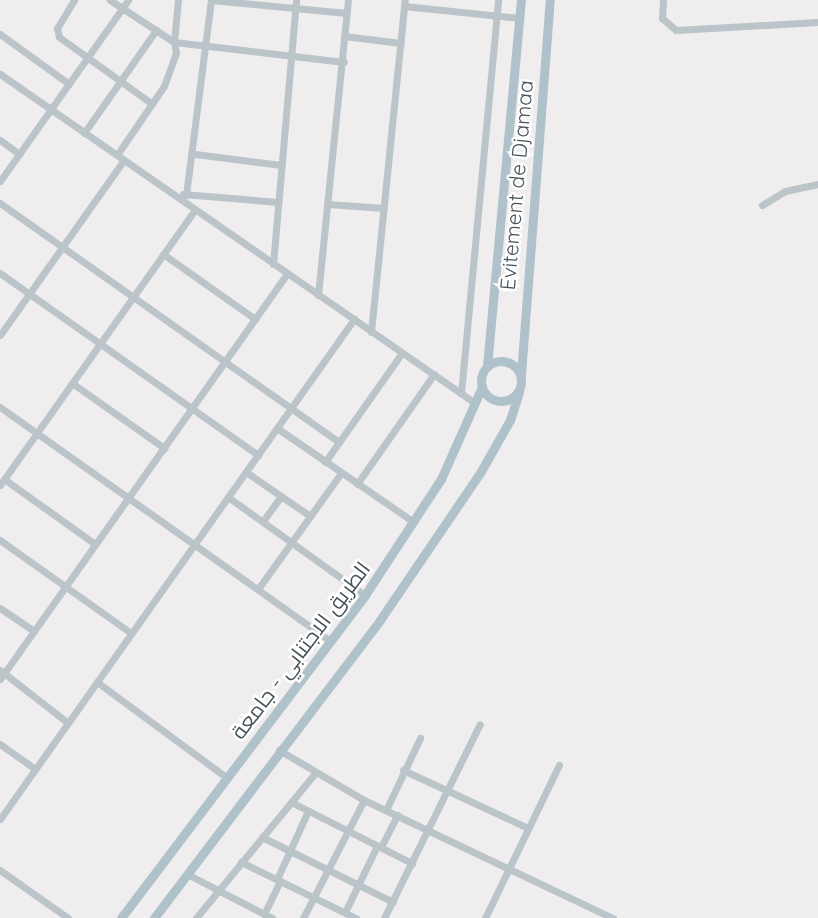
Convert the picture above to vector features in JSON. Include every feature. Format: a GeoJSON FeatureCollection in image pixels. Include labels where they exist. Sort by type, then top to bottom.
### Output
{"type":"FeatureCollection","features":[{"type":"Feature","properties":{"kind":"main road","name":"Evitement de Djamaa"},"geometry":{"type":"LineString","coordinates":[[487,366],[521,0]]}},
{"type":"Feature","properties":{"kind":"main road","name":"Evitement de Djamaa"},"geometry":{"type":"LineString","coordinates":[[521,374],[550,0]]}},
{"type":"Feature","properties":{"kind":"main road"},"geometry":{"type":"LineString","coordinates":[[502,360],[521,374],[519,392],[499,401],[482,387],[487,366],[502,360]]}},
{"type":"Feature","properties":{"kind":"main road","name":"الطريق الاجتنابي - جامعة"},"geometry":{"type":"LineString","coordinates":[[121,918],[365,595],[453,457],[482,387]]}},
{"type":"Feature","properties":{"kind":"main road","name":"الطريق الاجتنابي - جامعة"},"geometry":{"type":"LineString","coordinates":[[154,918],[279,750],[361,646],[466,494],[510,420],[519,392]]}},
{"type":"Feature","properties":{"kind":"street"},"geometry":{"type":"LineString","coordinates":[[74,0],[57,33],[151,103]]}},
{"type":"Feature","properties":{"kind":"street"},"geometry":{"type":"LineString","coordinates":[[110,0],[174,42],[344,62]]}},
{"type":"Feature","properties":{"kind":"street"},"geometry":{"type":"LineString","coordinates":[[0,181],[128,0]]}},
{"type":"Feature","properties":{"kind":"street"},"geometry":{"type":"LineString","coordinates":[[0,335],[63,247],[120,158],[172,69],[178,0]]}},
{"type":"Feature","properties":{"kind":"street"},"geometry":{"type":"LineString","coordinates":[[186,195],[195,154],[211,0],[295,4],[346,13]]}},
{"type":"Feature","properties":{"kind":"street"},"geometry":{"type":"LineString","coordinates":[[318,295],[344,62],[348,0]]}},
{"type":"Feature","properties":{"kind":"street"},"geometry":{"type":"LineString","coordinates":[[461,393],[498,0]]}},
{"type":"Feature","properties":{"kind":"street"},"geometry":{"type":"LineString","coordinates":[[663,0],[662,18],[676,30],[818,22]]}},
{"type":"Feature","properties":{"kind":"street"},"geometry":{"type":"LineString","coordinates":[[371,332],[405,3],[520,19]]}},
{"type":"Feature","properties":{"kind":"street"},"geometry":{"type":"LineString","coordinates":[[273,264],[295,4]]}},
{"type":"Feature","properties":{"kind":"street"},"geometry":{"type":"LineString","coordinates":[[85,133],[156,30]]}},
{"type":"Feature","properties":{"kind":"street"},"geometry":{"type":"LineString","coordinates":[[0,34],[69,84]]}},
{"type":"Feature","properties":{"kind":"street"},"geometry":{"type":"LineString","coordinates":[[344,36],[401,43]]}},
{"type":"Feature","properties":{"kind":"street"},"geometry":{"type":"LineString","coordinates":[[0,75],[475,403]]}},
{"type":"Feature","properties":{"kind":"street"},"geometry":{"type":"LineString","coordinates":[[0,140],[19,154]]}},
{"type":"Feature","properties":{"kind":"street"},"geometry":{"type":"LineString","coordinates":[[195,154],[281,165]]}},
{"type":"Feature","properties":{"kind":"street"},"geometry":{"type":"LineString","coordinates":[[762,205],[785,191],[818,184]]}},
{"type":"Feature","properties":{"kind":"street"},"geometry":{"type":"LineString","coordinates":[[172,193],[278,202]]}},
{"type":"Feature","properties":{"kind":"street"},"geometry":{"type":"LineString","coordinates":[[0,202],[339,442]]}},
{"type":"Feature","properties":{"kind":"street"},"geometry":{"type":"LineString","coordinates":[[328,204],[384,208]]}},
{"type":"Feature","properties":{"kind":"street"},"geometry":{"type":"LineString","coordinates":[[96,544],[2,482],[195,210]]}},
{"type":"Feature","properties":{"kind":"street"},"geometry":{"type":"LineString","coordinates":[[163,254],[255,319]]}},
{"type":"Feature","properties":{"kind":"street"},"geometry":{"type":"LineString","coordinates":[[0,273],[258,455]]}},
{"type":"Feature","properties":{"kind":"street"},"geometry":{"type":"LineString","coordinates":[[68,723],[1,674],[287,274]]}},
{"type":"Feature","properties":{"kind":"street"},"geometry":{"type":"LineString","coordinates":[[0,818],[354,320]]}},
{"type":"Feature","properties":{"kind":"street"},"geometry":{"type":"LineString","coordinates":[[325,462],[402,353]]}},
{"type":"Feature","properties":{"kind":"street"},"geometry":{"type":"LineString","coordinates":[[357,484],[435,374]]}},
{"type":"Feature","properties":{"kind":"street"},"geometry":{"type":"LineString","coordinates":[[72,383],[164,448]]}},
{"type":"Feature","properties":{"kind":"street"},"geometry":{"type":"LineString","coordinates":[[0,407],[331,641]]}},
{"type":"Feature","properties":{"kind":"street"},"geometry":{"type":"LineString","coordinates":[[277,428],[414,522]]}},
{"type":"Feature","properties":{"kind":"street"},"geometry":{"type":"LineString","coordinates":[[246,472],[310,516]]}},
{"type":"Feature","properties":{"kind":"street"},"geometry":{"type":"LineString","coordinates":[[258,589],[341,473]]}},
{"type":"Feature","properties":{"kind":"street"},"geometry":{"type":"LineString","coordinates":[[263,521],[281,496]]}},
{"type":"Feature","properties":{"kind":"street"},"geometry":{"type":"LineString","coordinates":[[228,497],[365,595]]}},
{"type":"Feature","properties":{"kind":"street"},"geometry":{"type":"LineString","coordinates":[[0,541],[131,633]]}},
{"type":"Feature","properties":{"kind":"street"},"geometry":{"type":"LineString","coordinates":[[0,608],[34,631]]}},
{"type":"Feature","properties":{"kind":"street"},"geometry":{"type":"LineString","coordinates":[[97,682],[227,778]]}},
{"type":"Feature","properties":{"kind":"street"},"geometry":{"type":"LineString","coordinates":[[384,918],[480,724]]}},
{"type":"Feature","properties":{"kind":"street"},"geometry":{"type":"LineString","coordinates":[[386,810],[420,738]]}},
{"type":"Feature","properties":{"kind":"street"},"geometry":{"type":"LineString","coordinates":[[0,744],[35,769]]}},
{"type":"Feature","properties":{"kind":"street"},"geometry":{"type":"LineString","coordinates":[[279,750],[364,800],[509,865],[613,918]]}},
{"type":"Feature","properties":{"kind":"street"},"geometry":{"type":"LineString","coordinates":[[485,918],[559,765]]}},
{"type":"Feature","properties":{"kind":"street"},"geometry":{"type":"LineString","coordinates":[[403,770],[528,828]]}},
{"type":"Feature","properties":{"kind":"street"},"geometry":{"type":"LineString","coordinates":[[196,918],[316,772]]}},
{"type":"Feature","properties":{"kind":"street"},"geometry":{"type":"LineString","coordinates":[[303,918],[364,800]]}},
{"type":"Feature","properties":{"kind":"street"},"geometry":{"type":"LineString","coordinates":[[291,802],[412,863]]}},
{"type":"Feature","properties":{"kind":"street"},"geometry":{"type":"LineString","coordinates":[[187,874],[215,892],[268,916],[290,851],[308,811]]}},
{"type":"Feature","properties":{"kind":"street"},"geometry":{"type":"LineString","coordinates":[[241,862],[349,916],[358,884],[397,815]]}},
{"type":"Feature","properties":{"kind":"street"},"geometry":{"type":"LineString","coordinates":[[262,837],[393,902]]}},
{"type":"Feature","properties":{"kind":"street"},"geometry":{"type":"LineString","coordinates":[[0,870],[68,918]]}}]}
